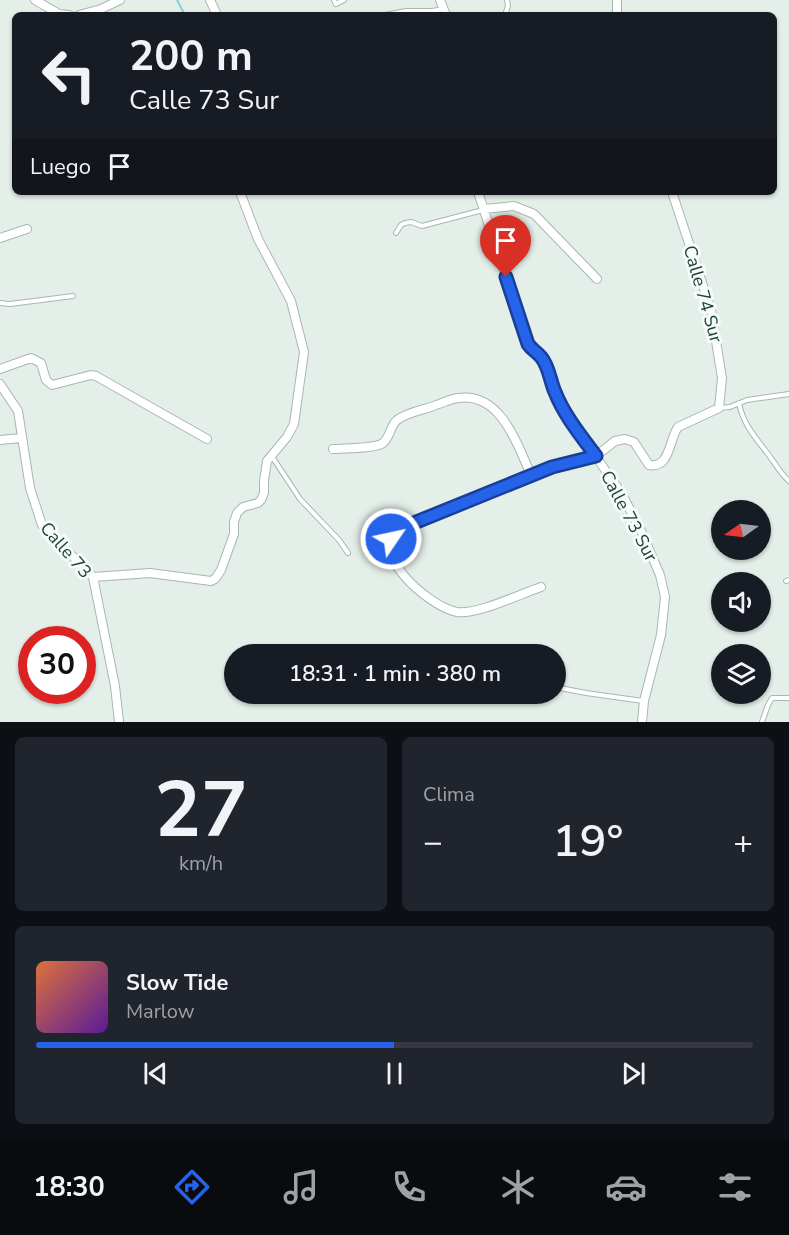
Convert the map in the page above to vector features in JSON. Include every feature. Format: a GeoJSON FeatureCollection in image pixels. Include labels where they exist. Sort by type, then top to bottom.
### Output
{"type":"FeatureCollection","features":[{"type":"Feature","properties":{"kind":"street"},"geometry":{"type":"LineString","coordinates":[[35,0],[56,12]]}},
{"type":"Feature","properties":{"kind":"street"},"geometry":{"type":"LineString","coordinates":[[90,12],[120,0]]}},
{"type":"Feature","properties":{"kind":"street"},"geometry":{"type":"LineString","coordinates":[[440,0],[445,12]]}},
{"type":"Feature","properties":{"kind":"street"},"geometry":{"type":"LineString","coordinates":[[93,577],[150,573],[211,581],[215,579],[222,570],[234,534],[237,513],[243,507],[258,504],[264,493],[265,471],[270,455],[287,437],[294,424],[303,345],[291,301],[258,238],[241,195]]}},
{"type":"Feature","properties":{"kind":"street","name":"Calle 73 Sur"},"geometry":{"type":"LineString","coordinates":[[479,195],[528,344],[532,351],[541,356],[555,393],[573,424],[622,494],[660,575],[664,597],[662,635],[644,701],[642,722]]}},
{"type":"Feature","properties":{"kind":"street","name":"Calle 74 Sur"},"geometry":{"type":"LineString","coordinates":[[673,195],[711,310],[722,378],[719,408]]}},
{"type":"Feature","properties":{"kind":"street"},"geometry":{"type":"LineString","coordinates":[[484,209],[514,206],[534,214],[597,279]]}},
{"type":"Feature","properties":{"kind":"street"},"geometry":{"type":"LineString","coordinates":[[0,237],[27,229]]}},
{"type":"Feature","properties":{"kind":"street"},"geometry":{"type":"LineString","coordinates":[[0,369],[31,358],[41,363],[46,380],[52,385],[91,375],[96,376],[207,439]]}},
{"type":"Feature","properties":{"kind":"street","name":"Calle 73"},"geometry":{"type":"LineString","coordinates":[[0,384],[18,411],[30,488],[42,525],[93,577],[113,676],[119,722]]}},
{"type":"Feature","properties":{"kind":"street"},"geometry":{"type":"LineString","coordinates":[[333,448],[379,445],[386,440],[393,426],[401,418],[454,399],[472,398],[490,407],[502,418],[511,431],[531,475]]}},
{"type":"Feature","properties":{"kind":"street"},"geometry":{"type":"LineString","coordinates":[[541,587],[468,611],[452,610],[434,601],[405,579],[394,560],[390,544],[392,535],[404,527],[531,475],[596,456],[615,441],[625,439],[634,442],[650,465],[662,464],[678,427],[719,408]]}},
{"type":"Feature","properties":{"kind":"street"},"geometry":{"type":"LineString","coordinates":[[0,440],[21,438]]}},
{"type":"Feature","properties":{"kind":"lane"},"geometry":{"type":"LineString","coordinates":[[334,0],[336,4],[345,0]]}},
{"type":"Feature","properties":{"kind":"lane"},"geometry":{"type":"LineString","coordinates":[[401,12],[445,12]]}},
{"type":"Feature","properties":{"kind":"lane"},"geometry":{"type":"LineString","coordinates":[[396,234],[401,225],[405,223],[411,222],[423,226],[484,209]]}},
{"type":"Feature","properties":{"kind":"lane"},"geometry":{"type":"LineString","coordinates":[[0,303],[10,304],[74,296]]}},
{"type":"Feature","properties":{"kind":"lane"},"geometry":{"type":"LineString","coordinates":[[719,408],[789,394]]}},
{"type":"Feature","properties":{"kind":"lane"},"geometry":{"type":"LineString","coordinates":[[739,403],[744,423],[782,475],[789,481]]}},
{"type":"Feature","properties":{"kind":"lane"},"geometry":{"type":"LineString","coordinates":[[270,455],[300,498],[348,553]]}},
{"type":"Feature","properties":{"kind":"lane"},"geometry":{"type":"LineString","coordinates":[[566,689],[644,701]]}},
{"type":"Feature","properties":{"kind":"lane"},"geometry":{"type":"LineString","coordinates":[[762,722],[772,698],[789,698]]}},
{"type":"Feature","properties":{"kind":"waterway"},"geometry":{"type":"LineString","coordinates":[[177,0],[183,12]]}},
{"type":"Feature","properties":{"kind":"route"},"geometry":{"type":"LineString","coordinates":[[391,539],[394,532],[404,527],[510,484],[552,467],[596,456],[573,424],[555,393],[541,356],[532,351],[528,344],[506,277]]}}]}
